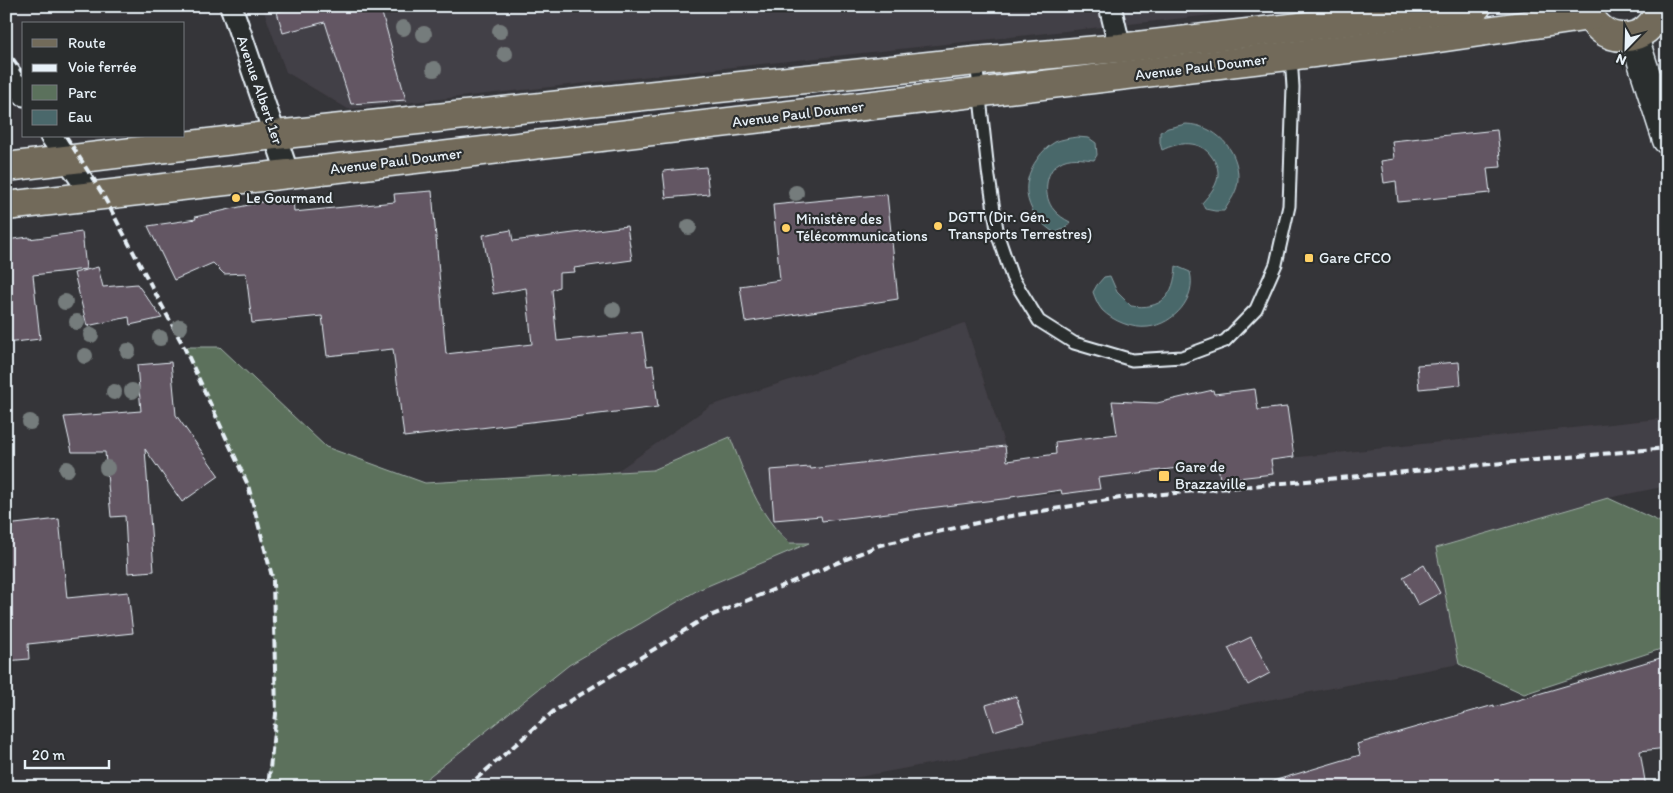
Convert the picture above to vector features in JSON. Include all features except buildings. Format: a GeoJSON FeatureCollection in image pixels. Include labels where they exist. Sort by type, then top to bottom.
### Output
{"type":"FeatureCollection","features":[{"type":"Feature","properties":{"kind":"main road","name":"Avenue Paul Doumer"},"geometry":{"type":"LineString","coordinates":[[6,167],[275,135],[976,61],[1120,48],[1477,6]]}},
{"type":"Feature","properties":{"kind":"main road","name":"Avenue Paul Doumer"},"geometry":{"type":"LineString","coordinates":[[6,206],[1432,39],[1588,11]]}},
{"type":"Feature","properties":{"kind":"main road"},"geometry":{"type":"LineString","coordinates":[[1588,11],[1600,30],[1616,38],[1634,37],[1651,26],[1661,13]]}},
{"type":"Feature","properties":{"kind":"main road"},"geometry":{"type":"LineString","coordinates":[[1634,37],[1667,140]]}},
{"type":"Feature","properties":{"kind":"main road"},"geometry":{"type":"LineString","coordinates":[[782,82],[786,115]]}},
{"type":"Feature","properties":{"kind":"street","name":"Avenue Albert 1er"},"geometry":{"type":"LineString","coordinates":[[231,6],[288,174]]}},
{"type":"Feature","properties":{"kind":"street"},"geometry":{"type":"LineString","coordinates":[[1110,6],[1120,48]]}},
{"type":"Feature","properties":{"kind":"street"},"geometry":{"type":"LineString","coordinates":[[6,68],[22,92]]}},
{"type":"Feature","properties":{"kind":"street"},"geometry":{"type":"LineString","coordinates":[[52,138],[92,195]]}},
{"type":"Feature","properties":{"kind":"lane"},"geometry":{"type":"LineString","coordinates":[[976,61],[978,93],[998,236],[1012,277],[1039,320],[1074,343],[1132,360],[1182,357],[1224,341],[1256,309],[1276,264],[1290,206],[1293,104],[1291,56]]}},
{"type":"Feature","properties":{"kind":"shaded area"},"geometry":{"type":"Polygon","coordinates":[[[262,6],[1295,6],[348,109],[286,72],[262,6]]]}},
{"type":"Feature","properties":{"kind":"shaded area"},"geometry":{"type":"Polygon","coordinates":[[[965,323],[1005,446],[1011,498],[1100,489],[1098,478],[1218,463],[1220,480],[1272,474],[1271,460],[1667,418],[1667,486],[1608,498],[1436,548],[1459,664],[806,787],[277,787],[382,636],[710,406],[965,323]]]}},
{"type":"Feature","properties":{"kind":"green space"},"geometry":{"type":"Polygon","coordinates":[[[184,347],[220,347],[326,447],[425,483],[653,470],[730,437],[747,480],[769,520],[790,543],[809,543],[698,590],[569,665],[416,787],[267,787],[276,714],[273,580],[248,485],[184,347]]]}},
{"type":"Feature","properties":{"kind":"green space"},"geometry":{"type":"Polygon","coordinates":[[[1608,498],[1667,525],[1667,647],[1524,694],[1459,664],[1436,548],[1608,498]]]}},
{"type":"Feature","properties":{"kind":"water"},"geometry":{"type":"Polygon","coordinates":[[[1186,124],[1197,125],[1215,134],[1230,149],[1234,158],[1238,183],[1224,211],[1205,209],[1202,203],[1213,189],[1218,176],[1216,164],[1207,151],[1202,147],[1189,144],[1175,145],[1162,150],[1160,132],[1186,124]]]}},
{"type":"Feature","properties":{"kind":"water"},"geometry":{"type":"Polygon","coordinates":[[[1077,137],[1089,138],[1096,143],[1097,155],[1094,160],[1067,159],[1059,163],[1050,172],[1047,192],[1050,205],[1061,217],[1070,222],[1065,228],[1055,233],[1045,226],[1032,209],[1028,200],[1028,179],[1043,151],[1058,141],[1077,137]]]}},
{"type":"Feature","properties":{"kind":"water"},"geometry":{"type":"Polygon","coordinates":[[[1176,266],[1190,272],[1190,291],[1187,300],[1175,315],[1158,325],[1136,327],[1117,321],[1102,310],[1093,292],[1104,277],[1110,276],[1117,292],[1131,306],[1151,306],[1164,299],[1169,293],[1175,276],[1176,266]]]}},
{"type":"Feature","properties":{"kind":"railway"},"geometry":{"type":"LineString","coordinates":[[6,49],[22,72]]}},
{"type":"Feature","properties":{"kind":"railway"},"geometry":{"type":"LineString","coordinates":[[67,138],[103,195],[184,347],[248,485],[273,580],[276,714],[268,787]]}},
{"type":"Feature","properties":{"kind":"railway"},"geometry":{"type":"LineString","coordinates":[[467,787],[554,711],[703,619],[880,545],[999,518],[1120,498],[1667,448]]}},
{"type":"Feature","properties":{"kind":"place","name":"Le Gourmand"},"geometry":{"type":"Point","coordinates":[236,198]}},
{"type":"Feature","properties":{"kind":"place","name":"DGTT (Dir. Gén. Transports Terrestres)"},"geometry":{"type":"Point","coordinates":[938,226]}},
{"type":"Feature","properties":{"kind":"place","name":"Ministère des Télécommunications"},"geometry":{"type":"Point","coordinates":[786,228]}},
{"type":"Feature","properties":{"kind":"place","name":"Gare CFCO"},"geometry":{"type":"Point","coordinates":[1309,258]}},
{"type":"Feature","properties":{"kind":"place","name":"Gare de Brazzaville"},"geometry":{"type":"Point","coordinates":[1164,476]}}]}
